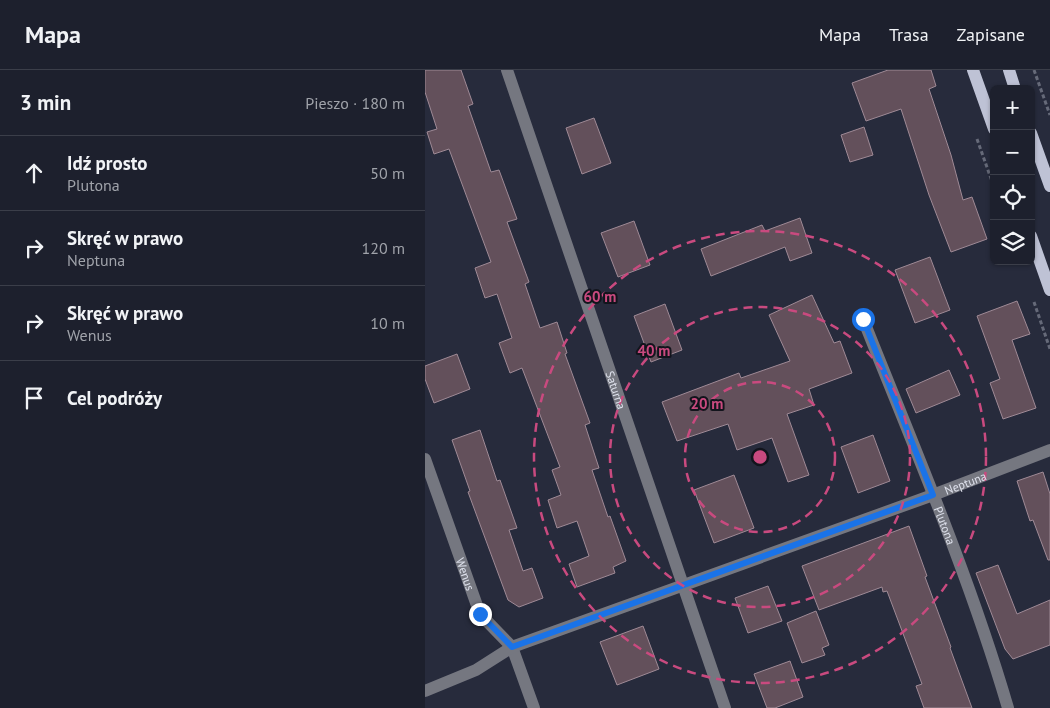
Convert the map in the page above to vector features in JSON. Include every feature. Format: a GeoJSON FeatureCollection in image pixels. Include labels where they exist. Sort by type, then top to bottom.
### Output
{"type":"FeatureCollection","features":[{"type":"Feature","properties":{"kind":"main road"},"geometry":{"type":"LineString","coordinates":[[973,70],[990,118]]}},
{"type":"Feature","properties":{"kind":"main road"},"geometry":{"type":"LineString","coordinates":[[1009,70],[1014,85]]}},
{"type":"Feature","properties":{"kind":"main road"},"geometry":{"type":"LineString","coordinates":[[1035,144],[1050,186]]}},
{"type":"Feature","properties":{"kind":"main road"},"geometry":{"type":"LineString","coordinates":[[1035,247],[1050,290]]}},
{"type":"Feature","properties":{"kind":"street","name":"Saturna"},"geometry":{"type":"LineString","coordinates":[[507,70],[725,708]]}},
{"type":"Feature","properties":{"kind":"street","name":"Plutona"},"geometry":{"type":"LineString","coordinates":[[863,319],[933,495],[989,644],[1008,708]]}},
{"type":"Feature","properties":{"kind":"street","name":"Neptuna"},"geometry":{"type":"LineString","coordinates":[[425,691],[476,670],[512,647],[933,495],[1050,450]]}},
{"type":"Feature","properties":{"kind":"street","name":"Wenus"},"geometry":{"type":"LineString","coordinates":[[425,459],[480,614],[512,647],[534,708]]}},
{"type":"Feature","properties":{"kind":"path"},"geometry":{"type":"LineString","coordinates":[[1034,70],[1050,115]]}},
{"type":"Feature","properties":{"kind":"path"},"geometry":{"type":"LineString","coordinates":[[1033,298],[1050,348]]}},
{"type":"Feature","properties":{"kind":"building"},"geometry":{"type":"Polygon","coordinates":[[[425,70],[461,70],[473,104],[468,106],[491,172],[499,170],[517,219],[507,222],[529,282],[525,284],[540,328],[557,322],[567,353],[565,354],[590,423],[585,425],[599,468],[592,470],[626,561],[613,567],[615,573],[577,587],[569,564],[589,556],[577,521],[557,528],[548,500],[561,495],[552,470],[560,467],[522,368],[510,373],[499,343],[512,338],[497,294],[485,298],[475,268],[491,262],[449,149],[434,154],[427,132],[437,129],[425,92],[425,70]]]}},
{"type":"Feature","properties":{"kind":"building"},"geometry":{"type":"Polygon","coordinates":[[[888,70],[931,70],[936,86],[929,89],[951,155],[963,200],[972,197],[987,239],[951,252],[929,195],[901,109],[866,121],[852,83],[888,70]]]}},
{"type":"Feature","properties":{"kind":"building"},"geometry":{"type":"Polygon","coordinates":[[[594,118],[611,163],[582,174],[566,128],[594,118]]]}},
{"type":"Feature","properties":{"kind":"building"},"geometry":{"type":"Polygon","coordinates":[[[864,127],[873,155],[850,162],[841,135],[864,127]]]}},
{"type":"Feature","properties":{"kind":"building"},"geometry":{"type":"Polygon","coordinates":[[[800,218],[812,253],[790,261],[785,247],[711,276],[701,249],[762,225],[765,231],[800,218]]]}},
{"type":"Feature","properties":{"kind":"building"},"geometry":{"type":"Polygon","coordinates":[[[634,221],[650,265],[618,277],[601,233],[634,221]]]}},
{"type":"Feature","properties":{"kind":"building"},"geometry":{"type":"Polygon","coordinates":[[[930,257],[950,310],[915,323],[895,270],[930,257]]]}},
{"type":"Feature","properties":{"kind":"building"},"geometry":{"type":"Polygon","coordinates":[[[812,295],[834,343],[840,341],[852,373],[809,389],[814,405],[787,414],[809,475],[788,482],[772,438],[737,450],[728,424],[677,441],[662,402],[739,373],[741,378],[790,361],[769,315],[812,295]]]}},
{"type":"Feature","properties":{"kind":"building"},"geometry":{"type":"Polygon","coordinates":[[[1017,301],[1030,334],[1012,340],[1036,408],[1003,419],[990,383],[1000,379],[977,316],[1017,301]]]}},
{"type":"Feature","properties":{"kind":"building"},"geometry":{"type":"Polygon","coordinates":[[[665,304],[682,350],[651,362],[634,316],[665,304]]]}},
{"type":"Feature","properties":{"kind":"building"},"geometry":{"type":"Polygon","coordinates":[[[457,354],[470,389],[434,403],[425,379],[425,366],[457,354]]]}},
{"type":"Feature","properties":{"kind":"building"},"geometry":{"type":"Polygon","coordinates":[[[949,370],[960,395],[916,413],[906,389],[949,370]]]}},
{"type":"Feature","properties":{"kind":"building"},"geometry":{"type":"Polygon","coordinates":[[[480,430],[497,481],[500,480],[517,528],[509,530],[523,571],[532,568],[543,598],[519,607],[508,600],[468,492],[470,491],[452,440],[480,430]]]}},
{"type":"Feature","properties":{"kind":"building"},"geometry":{"type":"Polygon","coordinates":[[[873,435],[890,481],[858,493],[841,447],[873,435]]]}},
{"type":"Feature","properties":{"kind":"building"},"geometry":{"type":"Polygon","coordinates":[[[1043,472],[1050,494],[1050,560],[1048,560],[1033,520],[1030,521],[1017,481],[1043,472]]]}},
{"type":"Feature","properties":{"kind":"building"},"geometry":{"type":"Polygon","coordinates":[[[734,475],[754,528],[714,543],[694,490],[734,475]]]}},
{"type":"Feature","properties":{"kind":"building"},"geometry":{"type":"Polygon","coordinates":[[[909,526],[927,576],[925,577],[972,708],[924,708],[916,686],[922,684],[887,591],[883,592],[882,587],[819,610],[802,566],[909,526]]]}},
{"type":"Feature","properties":{"kind":"building"},"geometry":{"type":"Polygon","coordinates":[[[998,565],[1017,614],[1050,600],[1050,645],[1013,659],[1005,649],[976,573],[998,565]]]}},
{"type":"Feature","properties":{"kind":"building"},"geometry":{"type":"Polygon","coordinates":[[[768,586],[782,621],[748,633],[735,598],[768,586]]]}},
{"type":"Feature","properties":{"kind":"building"},"geometry":{"type":"Polygon","coordinates":[[[816,611],[829,645],[822,648],[825,655],[802,663],[787,623],[816,611]]]}},
{"type":"Feature","properties":{"kind":"building"},"geometry":{"type":"Polygon","coordinates":[[[643,626],[659,669],[617,685],[600,642],[643,626]]]}},
{"type":"Feature","properties":{"kind":"building"},"geometry":{"type":"Polygon","coordinates":[[[790,661],[803,697],[775,708],[767,708],[754,674],[790,661]]]}},
{"type":"Feature","properties":{"kind":"route"},"geometry":{"type":"LineString","coordinates":[[480,614],[512,647],[933,495],[863,319]]}}]}
